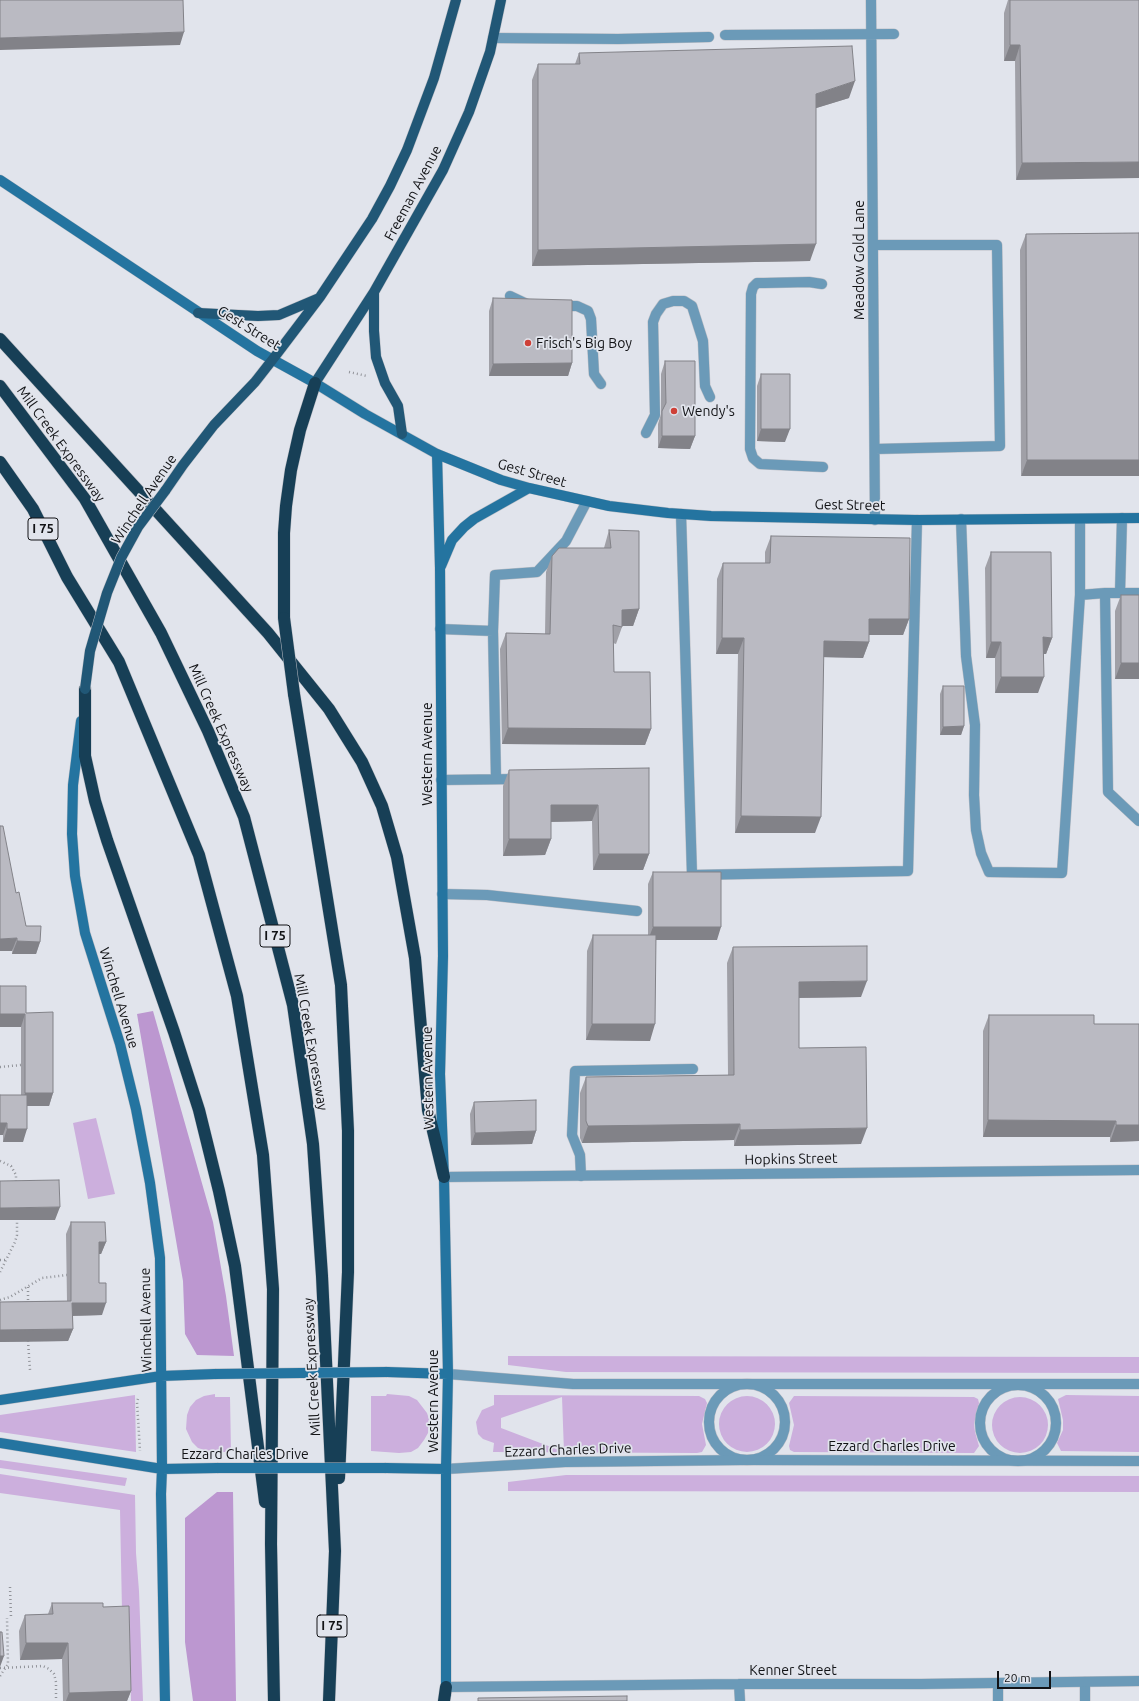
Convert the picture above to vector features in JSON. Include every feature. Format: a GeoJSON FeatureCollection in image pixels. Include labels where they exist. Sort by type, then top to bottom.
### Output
{"type":"FeatureCollection","features":[{"type":"Feature","properties":{"kind":"highway"},"geometry":{"type":"LineString","coordinates":[[0,339],[268,633],[329,709],[362,762],[382,806],[397,857],[415,958],[428,1110],[444,1177]]}},
{"type":"Feature","properties":{"kind":"highway"},"geometry":{"type":"LineString","coordinates":[[315,383],[300,430],[291,470],[286,506],[284,533],[284,618],[294,694],[341,985],[345,1045],[348,1131],[348,1272],[335,1552]]}},
{"type":"Feature","properties":{"kind":"highway","name":"Mill Creek Expressway"},"geometry":{"type":"LineString","coordinates":[[0,386],[85,499],[161,633],[208,731],[244,817],[293,1005],[313,1144],[322,1276],[335,1552],[329,1701]]}},
{"type":"Feature","properties":{"kind":"highway","name":"I 75"},"geometry":{"type":"LineString","coordinates":[[0,462],[33,509],[67,577],[119,662],[199,855],[237,996],[263,1155],[273,1289],[271,1544],[274,1701]]}},
{"type":"Feature","properties":{"kind":"highway"},"geometry":{"type":"LineString","coordinates":[[85,689],[85,756],[95,801],[106,840],[174,1032],[199,1110],[219,1191],[235,1266],[271,1544]]}},
{"type":"Feature","properties":{"kind":"highway"},"geometry":{"type":"LineString","coordinates":[[445,1701],[446,1687]]}},
{"type":"Feature","properties":{"kind":"main road","name":"Freeman Avenue"},"geometry":{"type":"LineString","coordinates":[[273,360],[320,297],[372,219],[393,180],[407,150],[434,78],[456,0]]}},
{"type":"Feature","properties":{"kind":"main road","name":"Freeman Avenue"},"geometry":{"type":"LineString","coordinates":[[315,383],[374,292],[443,170],[469,112],[493,38],[501,0]]}},
{"type":"Feature","properties":{"kind":"main road","name":"Gest Street"},"geometry":{"type":"LineString","coordinates":[[0,180],[198,312],[273,360],[437,454],[501,480],[587,502],[681,514],[875,520],[1139,518]]}},
{"type":"Feature","properties":{"kind":"main road"},"geometry":{"type":"LineString","coordinates":[[374,292],[376,357],[385,383],[398,406],[402,434]]}},
{"type":"Feature","properties":{"kind":"main road"},"geometry":{"type":"LineString","coordinates":[[198,312],[258,316],[279,314],[320,297]]}},
{"type":"Feature","properties":{"kind":"main road","name":"Winchell Avenue"},"geometry":{"type":"LineString","coordinates":[[165,1701],[161,1494],[160,1258],[150,1183],[136,1109],[122,1051],[85,933],[75,876],[72,834],[73,785],[90,651],[107,593],[121,558],[138,526],[183,465],[214,425],[255,382],[273,360]]}},
{"type":"Feature","properties":{"kind":"main road","name":"Western Avenue"},"geometry":{"type":"LineString","coordinates":[[437,454],[440,568],[443,956],[440,1074],[444,1177],[448,1374],[446,1469],[446,1687]]}},
{"type":"Feature","properties":{"kind":"main road"},"geometry":{"type":"LineString","coordinates":[[440,568],[452,540],[464,527],[474,519],[528,488]]}},
{"type":"Feature","properties":{"kind":"main road"},"geometry":{"type":"LineString","coordinates":[[0,1400],[161,1376],[386,1372],[448,1374]]}},
{"type":"Feature","properties":{"kind":"main road","name":"Ezzard Charles Drive"},"geometry":{"type":"LineString","coordinates":[[0,1443],[162,1469],[446,1469]]}},
{"type":"Feature","properties":{"kind":"street","name":"Meadow Gold Lane"},"geometry":{"type":"LineString","coordinates":[[870,0],[875,520]]}},
{"type":"Feature","properties":{"kind":"street"},"geometry":{"type":"LineString","coordinates":[[725,35],[894,34]]}},
{"type":"Feature","properties":{"kind":"street"},"geometry":{"type":"LineString","coordinates":[[493,38],[618,39],[709,37]]}},
{"type":"Feature","properties":{"kind":"street"},"geometry":{"type":"LineString","coordinates":[[873,245],[997,245],[1000,446],[874,448]]}},
{"type":"Feature","properties":{"kind":"street"},"geometry":{"type":"LineString","coordinates":[[822,284],[809,282],[757,283],[753,287],[751,294],[750,449],[753,458],[760,464],[822,467]]}},
{"type":"Feature","properties":{"kind":"street"},"geometry":{"type":"LineString","coordinates":[[510,296],[529,305],[577,306],[588,311],[591,319],[594,374],[601,384]]}},
{"type":"Feature","properties":{"kind":"street"},"geometry":{"type":"LineString","coordinates":[[646,433],[655,415],[653,322],[656,314],[663,304],[673,301],[684,301],[692,306],[703,341],[705,386],[710,397]]}},
{"type":"Feature","properties":{"kind":"street"},"geometry":{"type":"LineString","coordinates":[[496,779],[493,631],[495,575],[536,572],[566,541],[587,502]]}},
{"type":"Feature","properties":{"kind":"street"},"geometry":{"type":"LineString","coordinates":[[681,514],[692,875],[908,871],[917,520]]}},
{"type":"Feature","properties":{"kind":"street"},"geometry":{"type":"LineString","coordinates":[[1120,593],[1122,518]]}},
{"type":"Feature","properties":{"kind":"street"},"geometry":{"type":"LineString","coordinates":[[961,519],[966,656],[976,725],[974,795],[976,830],[980,853],[989,872],[1062,873],[1080,595],[1080,519]]}},
{"type":"Feature","properties":{"kind":"street"},"geometry":{"type":"LineString","coordinates":[[1105,593],[1108,792],[1139,821]]}},
{"type":"Feature","properties":{"kind":"street"},"geometry":{"type":"LineString","coordinates":[[1080,595],[1139,593]]}},
{"type":"Feature","properties":{"kind":"street"},"geometry":{"type":"LineString","coordinates":[[440,629],[493,631]]}},
{"type":"Feature","properties":{"kind":"street"},"geometry":{"type":"LineString","coordinates":[[441,780],[528,779]]}},
{"type":"Feature","properties":{"kind":"street"},"geometry":{"type":"LineString","coordinates":[[442,894],[487,895],[637,911]]}},
{"type":"Feature","properties":{"kind":"street"},"geometry":{"type":"LineString","coordinates":[[581,1176],[580,1155],[572,1135],[575,1071],[694,1069]]}},
{"type":"Feature","properties":{"kind":"street","name":"Hopkins Street"},"geometry":{"type":"LineString","coordinates":[[444,1177],[1139,1170]]}},
{"type":"Feature","properties":{"kind":"street"},"geometry":{"type":"LineString","coordinates":[[448,1374],[573,1384],[743,1384],[1013,1385],[1026,1385],[1036,1389],[1045,1396],[1053,1408],[1056,1424],[1053,1438],[1047,1448],[1028,1460],[1015,1461],[1000,1456],[991,1449],[984,1440],[980,1428],[980,1417],[984,1404],[1001,1388],[1013,1385],[1139,1384]]}},
{"type":"Feature","properties":{"kind":"street"},"geometry":{"type":"LineString","coordinates":[[743,1384],[758,1386],[772,1393],[783,1409],[785,1420],[782,1435],[776,1446],[767,1454],[745,1460],[728,1455],[718,1447],[711,1436],[708,1424],[709,1414],[714,1402],[721,1393],[730,1387],[743,1384]]}},
{"type":"Feature","properties":{"kind":"street","name":"Ezzard Charles Drive"},"geometry":{"type":"LineString","coordinates":[[446,1469],[565,1462],[745,1460],[1139,1461]]}},
{"type":"Feature","properties":{"kind":"street","name":"Kenner Street"},"geometry":{"type":"LineString","coordinates":[[446,1687],[740,1684],[998,1684],[1139,1681]]}},
{"type":"Feature","properties":{"kind":"street"},"geometry":{"type":"LineString","coordinates":[[1085,1682],[1085,1701]]}},
{"type":"Feature","properties":{"kind":"street"},"geometry":{"type":"LineString","coordinates":[[740,1684],[740,1701]]}},
{"type":"Feature","properties":{"kind":"street"},"geometry":{"type":"LineString","coordinates":[[998,1684],[998,1701]]}},
{"type":"Feature","properties":{"kind":"path"},"geometry":{"type":"LineString","coordinates":[[349,372],[367,376]]}},
{"type":"Feature","properties":{"kind":"path"},"geometry":{"type":"LineString","coordinates":[[0,1067],[21,1065]]}},
{"type":"Feature","properties":{"kind":"path"},"geometry":{"type":"LineString","coordinates":[[0,1161],[11,1166],[16,1175],[16,1189]]}},
{"type":"Feature","properties":{"kind":"path"},"geometry":{"type":"LineString","coordinates":[[0,1272],[15,1242],[17,1235],[17,1220]]}},
{"type":"Feature","properties":{"kind":"path"},"geometry":{"type":"LineString","coordinates":[[0,1260],[5,1260]]}},
{"type":"Feature","properties":{"kind":"path"},"geometry":{"type":"LineString","coordinates":[[0,1300],[10,1297],[42,1278],[67,1275]]}},
{"type":"Feature","properties":{"kind":"path"},"geometry":{"type":"LineString","coordinates":[[28,1286],[28,1307]]}},
{"type":"Feature","properties":{"kind":"path"},"geometry":{"type":"LineString","coordinates":[[28,1342],[30,1370]]}},
{"type":"Feature","properties":{"kind":"path"},"geometry":{"type":"LineString","coordinates":[[138,1399],[140,1451]]}},
{"type":"Feature","properties":{"kind":"path"},"geometry":{"type":"LineString","coordinates":[[0,1676],[8,1664],[10,1587]]}},
{"type":"Feature","properties":{"kind":"path"},"geometry":{"type":"LineString","coordinates":[[0,1668],[43,1666],[49,1669],[54,1674],[56,1682],[56,1701]]}},
{"type":"Feature","properties":{"kind":"shaded area"},"geometry":{"type":"Polygon","coordinates":[[[153,1011],[213,1222],[226,1296],[234,1356],[197,1355],[185,1334],[183,1281],[137,1014],[153,1011]]]}},
{"type":"Feature","properties":{"kind":"shaded area"},"geometry":{"type":"Polygon","coordinates":[[[96,1118],[115,1194],[88,1199],[73,1123],[96,1118]]]}},
{"type":"Feature","properties":{"kind":"shaded area"},"geometry":{"type":"Polygon","coordinates":[[[508,1356],[1139,1357],[1139,1373],[566,1372],[508,1365],[508,1356]]]}},
{"type":"Feature","properties":{"kind":"shaded area"},"geometry":{"type":"Polygon","coordinates":[[[215,1394],[215,1397],[230,1397],[231,1452],[217,1452],[217,1454],[198,1448],[192,1442],[186,1429],[187,1415],[190,1407],[196,1400],[204,1396],[215,1394]]]}},
{"type":"Feature","properties":{"kind":"shaded area"},"geometry":{"type":"Polygon","coordinates":[[[387,1394],[409,1396],[417,1400],[427,1413],[429,1419],[428,1433],[418,1448],[411,1452],[399,1453],[371,1451],[371,1396],[386,1396],[387,1394]]]}},
{"type":"Feature","properties":{"kind":"shaded area"},"geometry":{"type":"Polygon","coordinates":[[[135,1395],[136,1452],[0,1432],[0,1415],[135,1395]]]}},
{"type":"Feature","properties":{"kind":"shaded area"},"geometry":{"type":"Polygon","coordinates":[[[494,1395],[699,1396],[705,1399],[707,1403],[702,1424],[706,1445],[702,1452],[697,1453],[493,1452],[494,1443],[483,1439],[478,1434],[476,1422],[482,1410],[494,1405],[494,1395]],[[562,1397],[501,1418],[501,1428],[564,1452],[562,1397]]]}},
{"type":"Feature","properties":{"kind":"shaded area"},"geometry":{"type":"Polygon","coordinates":[[[1066,1395],[1139,1396],[1139,1452],[1061,1451],[1057,1443],[1063,1430],[1063,1420],[1058,1399],[1066,1395]]]}},
{"type":"Feature","properties":{"kind":"shaded area"},"geometry":{"type":"Polygon","coordinates":[[[741,1396],[753,1396],[763,1400],[771,1408],[775,1418],[775,1430],[771,1440],[763,1448],[753,1452],[741,1452],[731,1448],[723,1440],[719,1430],[719,1418],[723,1408],[731,1400],[741,1396]]]}},
{"type":"Feature","properties":{"kind":"shaded area"},"geometry":{"type":"Polygon","coordinates":[[[794,1396],[974,1397],[978,1399],[979,1403],[974,1424],[979,1446],[974,1453],[794,1452],[790,1450],[789,1446],[794,1425],[789,1403],[794,1396]]]}},
{"type":"Feature","properties":{"kind":"shaded area"},"geometry":{"type":"Polygon","coordinates":[[[1014,1397],[1026,1397],[1036,1401],[1044,1409],[1048,1419],[1048,1431],[1044,1441],[1036,1449],[1026,1453],[1014,1453],[1004,1449],[996,1441],[992,1431],[992,1419],[996,1409],[1004,1401],[1014,1397]]]}},
{"type":"Feature","properties":{"kind":"shaded area"},"geometry":{"type":"Polygon","coordinates":[[[0,1460],[127,1478],[125,1486],[0,1468],[0,1460]]]}},
{"type":"Feature","properties":{"kind":"shaded area"},"geometry":{"type":"Polygon","coordinates":[[[0,1474],[135,1495],[136,1553],[139,1591],[143,1701],[131,1701],[129,1623],[122,1611],[120,1510],[0,1493],[0,1474]]]}},
{"type":"Feature","properties":{"kind":"shaded area"},"geometry":{"type":"Polygon","coordinates":[[[566,1475],[1139,1476],[1139,1492],[508,1491],[508,1482],[566,1475]]]}},
{"type":"Feature","properties":{"kind":"shaded area"},"geometry":{"type":"Polygon","coordinates":[[[217,1492],[233,1492],[236,1701],[193,1701],[185,1642],[185,1518],[217,1492]]]}},
{"type":"Feature","properties":{"kind":"building"},"geometry":{"type":"Polygon","coordinates":[[[0,0],[183,0],[184,32],[0,38],[0,0]]]}},
{"type":"Feature","properties":{"kind":"building"},"geometry":{"type":"Polygon","coordinates":[[[1010,0],[1139,0],[1139,162],[1022,163],[1020,45],[1010,45],[1010,0]]]}},
{"type":"Feature","properties":{"kind":"building"},"geometry":{"type":"Polygon","coordinates":[[[852,46],[855,81],[816,94],[816,244],[538,250],[538,64],[580,64],[579,53],[852,46]]]}},
{"type":"Feature","properties":{"kind":"building"},"geometry":{"type":"Polygon","coordinates":[[[1139,233],[1139,460],[1027,460],[1026,234],[1139,233]]]}},
{"type":"Feature","properties":{"kind":"building","name":"Frisch's Big Boy"},"geometry":{"type":"Polygon","coordinates":[[[493,298],[572,300],[572,363],[493,364],[493,298]]]}},
{"type":"Feature","properties":{"kind":"building","name":"Wendy's"},"geometry":{"type":"Polygon","coordinates":[[[665,361],[695,361],[695,436],[662,436],[662,411],[666,403],[665,361]]]}},
{"type":"Feature","properties":{"kind":"building"},"geometry":{"type":"Polygon","coordinates":[[[761,374],[790,374],[790,429],[761,429],[761,374]]]}},
{"type":"Feature","properties":{"kind":"building"},"geometry":{"type":"Polygon","coordinates":[[[609,530],[639,531],[639,609],[622,610],[622,627],[613,625],[614,672],[650,672],[651,729],[508,728],[506,633],[550,634],[552,556],[559,548],[611,548],[609,530]]]}},
{"type":"Feature","properties":{"kind":"building"},"geometry":{"type":"Polygon","coordinates":[[[771,536],[910,538],[909,619],[869,619],[869,642],[824,641],[821,817],[741,816],[744,638],[722,638],[723,563],[770,563],[771,536]]]}},
{"type":"Feature","properties":{"kind":"building"},"geometry":{"type":"Polygon","coordinates":[[[991,552],[1051,552],[1052,638],[1043,637],[1044,677],[1001,677],[1001,642],[991,642],[991,552]]]}},
{"type":"Feature","properties":{"kind":"building"},"geometry":{"type":"Polygon","coordinates":[[[1121,595],[1139,595],[1139,663],[1121,663],[1121,595]]]}},
{"type":"Feature","properties":{"kind":"building"},"geometry":{"type":"Polygon","coordinates":[[[943,686],[964,686],[964,726],[943,727],[943,686]]]}},
{"type":"Feature","properties":{"kind":"building"},"geometry":{"type":"Polygon","coordinates":[[[649,768],[649,854],[599,854],[598,805],[551,805],[551,839],[509,839],[509,770],[649,768]]]}},
{"type":"Feature","properties":{"kind":"building"},"geometry":{"type":"Polygon","coordinates":[[[0,826],[3,826],[16,893],[19,892],[26,926],[41,926],[40,942],[17,941],[17,938],[0,939],[0,826]]]}},
{"type":"Feature","properties":{"kind":"building"},"geometry":{"type":"Polygon","coordinates":[[[653,872],[721,872],[721,927],[653,927],[653,872]]]}},
{"type":"Feature","properties":{"kind":"building"},"geometry":{"type":"Polygon","coordinates":[[[593,935],[656,935],[655,1024],[592,1024],[593,935]]]}},
{"type":"Feature","properties":{"kind":"building"},"geometry":{"type":"Polygon","coordinates":[[[867,946],[867,981],[799,982],[799,1048],[866,1047],[867,1128],[740,1130],[740,1124],[588,1126],[586,1121],[586,1077],[734,1075],[733,947],[867,946]]]}},
{"type":"Feature","properties":{"kind":"building"},"geometry":{"type":"Polygon","coordinates":[[[0,986],[26,986],[26,1013],[53,1012],[53,1093],[25,1093],[25,1014],[0,1014],[0,986]]]}},
{"type":"Feature","properties":{"kind":"building"},"geometry":{"type":"Polygon","coordinates":[[[989,1015],[1094,1015],[1094,1024],[1139,1024],[1139,1125],[1116,1125],[1116,1121],[988,1120],[989,1015]]]}},
{"type":"Feature","properties":{"kind":"building"},"geometry":{"type":"Polygon","coordinates":[[[0,1095],[27,1095],[27,1129],[7,1129],[7,1123],[0,1123],[0,1095]]]}},
{"type":"Feature","properties":{"kind":"building"},"geometry":{"type":"Polygon","coordinates":[[[536,1100],[536,1131],[475,1133],[474,1102],[536,1100]]]}},
{"type":"Feature","properties":{"kind":"building"},"geometry":{"type":"Polygon","coordinates":[[[59,1180],[60,1207],[0,1208],[0,1181],[59,1180]]]}},
{"type":"Feature","properties":{"kind":"building"},"geometry":{"type":"Polygon","coordinates":[[[71,1222],[105,1222],[106,1242],[99,1242],[99,1283],[106,1283],[106,1303],[72,1303],[73,1329],[0,1330],[0,1302],[71,1301],[71,1222]]]}},
{"type":"Feature","properties":{"kind":"building"},"geometry":{"type":"Polygon","coordinates":[[[52,1603],[103,1603],[103,1607],[129,1606],[131,1691],[69,1693],[68,1643],[26,1643],[25,1615],[53,1614],[52,1603]]]}},
{"type":"Feature","properties":{"kind":"building"},"geometry":{"type":"Polygon","coordinates":[[[0,1632],[2,1632],[4,1656],[0,1656],[0,1632]]]}},
{"type":"Feature","properties":{"kind":"building"},"geometry":{"type":"Polygon","coordinates":[[[627,1696],[627,1701],[478,1701],[478,1698],[627,1696]]]}},
{"type":"Feature","properties":{"kind":"place","name":"Frisch's Big Boy"},"geometry":{"type":"Point","coordinates":[528,343]}},
{"type":"Feature","properties":{"kind":"place","name":"Wendy's"},"geometry":{"type":"Point","coordinates":[674,411]}}]}
